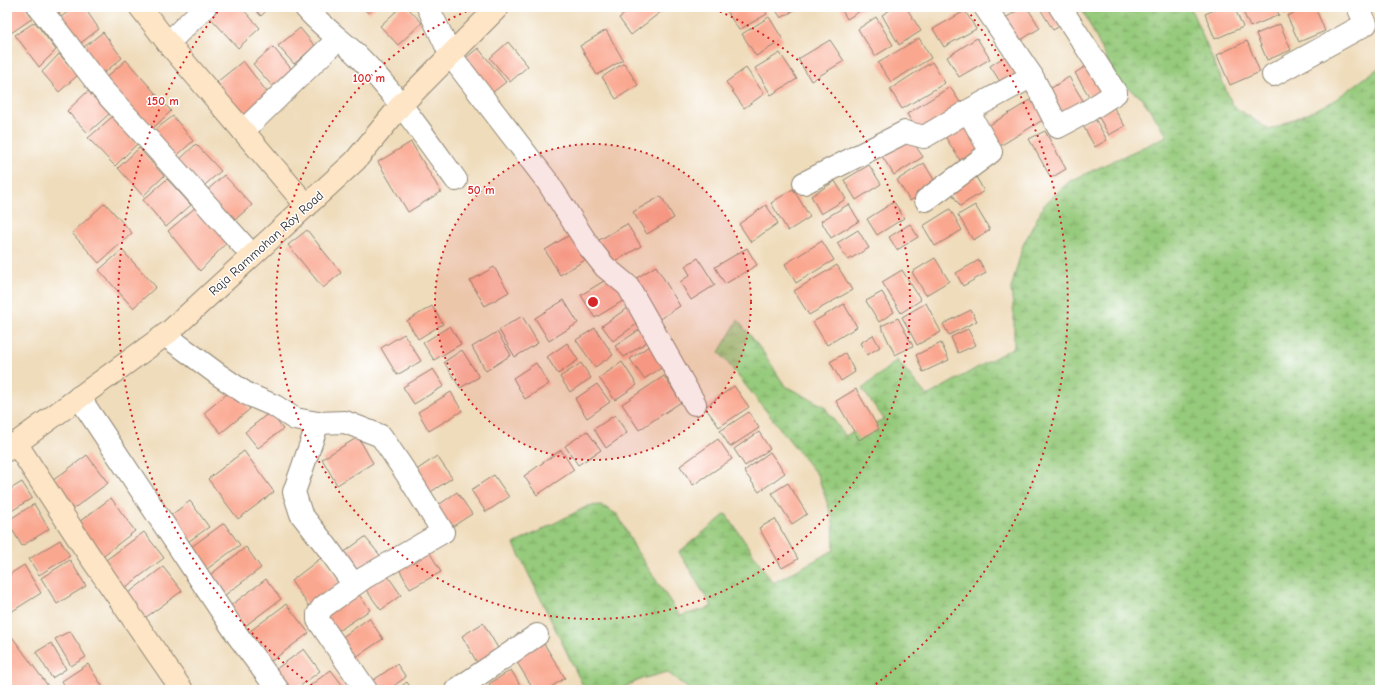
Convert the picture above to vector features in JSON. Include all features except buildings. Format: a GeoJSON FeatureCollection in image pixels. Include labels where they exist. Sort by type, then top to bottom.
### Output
{"type":"FeatureCollection","features":[{"type":"Feature","properties":{"kind":"main road"},"geometry":{"type":"LineString","coordinates":[[140,7],[168,43],[307,206]]}},
{"type":"Feature","properties":{"kind":"main road","name":"Raja Rammohan Roy Road"},"geometry":{"type":"LineString","coordinates":[[11,447],[164,335],[307,206],[355,161],[402,104],[498,7]]}},
{"type":"Feature","properties":{"kind":"main road"},"geometry":{"type":"LineString","coordinates":[[11,447],[87,552],[182,690]]}},
{"type":"Feature","properties":{"kind":"street"},"geometry":{"type":"LineString","coordinates":[[39,7],[101,88],[252,255]]}},
{"type":"Feature","properties":{"kind":"street"},"geometry":{"type":"LineString","coordinates":[[168,43],[205,7]]}},
{"type":"Feature","properties":{"kind":"street"},"geometry":{"type":"LineString","coordinates":[[305,7],[313,17],[357,55],[402,104],[456,180]]}},
{"type":"Feature","properties":{"kind":"street"},"geometry":{"type":"LineString","coordinates":[[428,7],[451,56],[547,181],[590,248],[605,267],[628,286],[695,404]]}},
{"type":"Feature","properties":{"kind":"street"},"geometry":{"type":"LineString","coordinates":[[985,7],[1032,76],[1058,127],[1088,111],[1116,93],[1060,7]]}},
{"type":"Feature","properties":{"kind":"street"},"geometry":{"type":"LineString","coordinates":[[1273,75],[1366,24],[1358,7]]}},
{"type":"Feature","properties":{"kind":"street"},"geometry":{"type":"LineString","coordinates":[[244,131],[338,39]]}},
{"type":"Feature","properties":{"kind":"street"},"geometry":{"type":"LineString","coordinates":[[804,183],[905,132],[924,137],[1032,76]]}},
{"type":"Feature","properties":{"kind":"street"},"geometry":{"type":"LineString","coordinates":[[926,200],[991,152],[968,111]]}},
{"type":"Feature","properties":{"kind":"street"},"geometry":{"type":"LineString","coordinates":[[164,335],[247,394],[275,406],[295,419],[318,423],[345,422],[381,436],[444,532],[364,578],[323,607],[318,614],[318,620],[366,690]]}},
{"type":"Feature","properties":{"kind":"street"},"geometry":{"type":"LineString","coordinates":[[80,397],[238,636],[278,690]]}},
{"type":"Feature","properties":{"kind":"street"},"geometry":{"type":"LineString","coordinates":[[318,423],[294,492],[300,514],[327,547],[354,585]]}},
{"type":"Feature","properties":{"kind":"street"},"geometry":{"type":"LineString","coordinates":[[456,690],[537,635]]}},
{"type":"Feature","properties":{"kind":"green space"},"geometry":{"type":"Polygon","coordinates":[[[1081,7],[1190,7],[1233,106],[1270,130],[1332,102],[1380,67],[1380,690],[690,690],[667,672],[642,679],[618,690],[585,690],[514,544],[588,506],[601,505],[618,515],[636,550],[680,616],[712,607],[679,552],[726,514],[773,583],[834,550],[833,520],[818,476],[719,352],[738,320],[763,352],[785,386],[824,406],[845,436],[884,419],[862,389],[897,360],[927,396],[1014,347],[1014,315],[1011,289],[1023,245],[1044,205],[1070,181],[1167,136],[1141,97],[1118,82],[1081,7]]]}}]}
